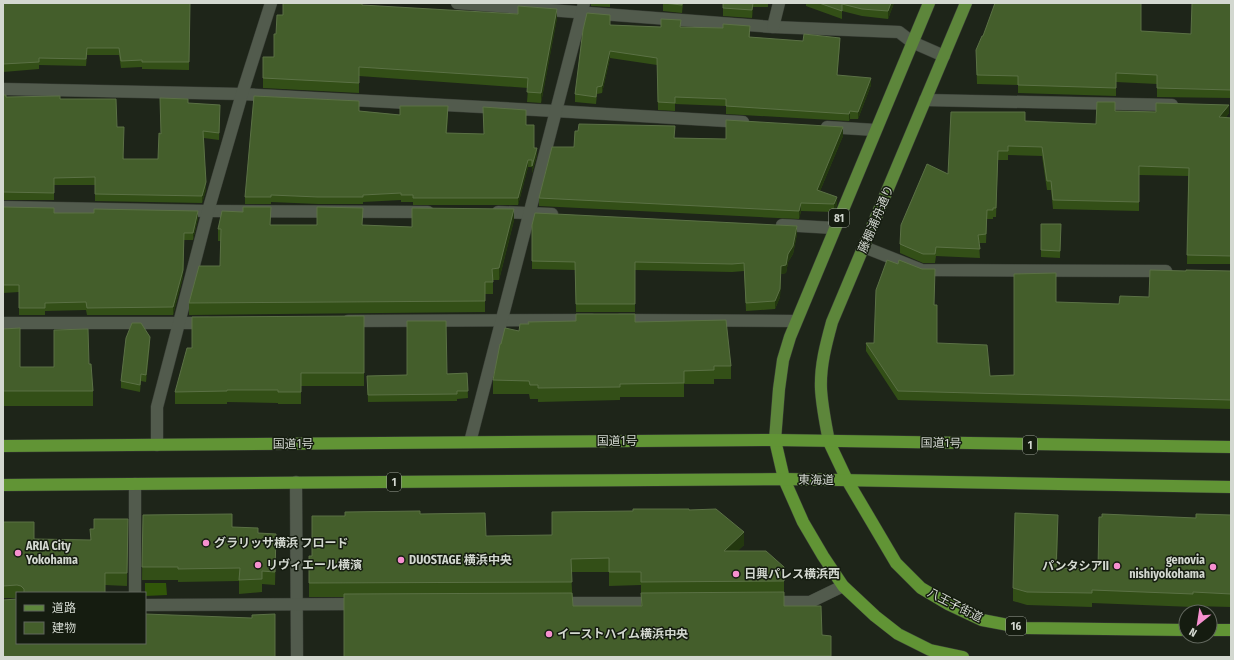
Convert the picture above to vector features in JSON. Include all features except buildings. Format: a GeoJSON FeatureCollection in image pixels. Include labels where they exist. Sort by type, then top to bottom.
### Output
{"type":"FeatureCollection","features":[{"type":"Feature","properties":{"kind":"highway","name":"国道1号"},"geometry":{"type":"LineString","coordinates":[[3,446],[775,440],[1231,448]]}},
{"type":"Feature","properties":{"kind":"highway"},"geometry":{"type":"LineString","coordinates":[[775,440],[784,479],[803,522],[823,556],[844,586],[874,616],[898,634],[930,650],[963,657]]}},
{"type":"Feature","properties":{"kind":"highway","name":"八王子街道"},"geometry":{"type":"LineString","coordinates":[[829,442],[847,480],[896,563],[921,588],[948,604],[982,620],[1024,628],[1178,630]]}},
{"type":"Feature","properties":{"kind":"highway","name":"東海道"},"geometry":{"type":"LineString","coordinates":[[784,479],[847,480]]}},
{"type":"Feature","properties":{"kind":"highway","name":"1"},"geometry":{"type":"LineString","coordinates":[[3,485],[784,479]]}},
{"type":"Feature","properties":{"kind":"highway","name":"1"},"geometry":{"type":"LineString","coordinates":[[847,480],[1231,487]]}},
{"type":"Feature","properties":{"kind":"highway"},"geometry":{"type":"LineString","coordinates":[[1218,630],[1231,630]]}},
{"type":"Feature","properties":{"kind":"main road","name":"81"},"geometry":{"type":"LineString","coordinates":[[775,440],[782,360],[796,321],[834,228],[929,3]]}},
{"type":"Feature","properties":{"kind":"main road","name":"藤棚浦舟通り"},"geometry":{"type":"LineString","coordinates":[[829,442],[821,390],[824,358],[832,322],[966,3]]}},
{"type":"Feature","properties":{"kind":"street"},"geometry":{"type":"LineString","coordinates":[[157,445],[157,407],[208,211],[242,94],[271,3]]}},
{"type":"Feature","properties":{"kind":"street"},"geometry":{"type":"LineString","coordinates":[[457,3],[583,7],[773,27],[898,32],[912,42],[944,56]]}},
{"type":"Feature","properties":{"kind":"street"},"geometry":{"type":"LineString","coordinates":[[773,27],[779,3]]}},
{"type":"Feature","properties":{"kind":"street"},"geometry":{"type":"LineString","coordinates":[[470,442],[503,320],[555,110],[583,7]]}},
{"type":"Feature","properties":{"kind":"street"},"geometry":{"type":"LineString","coordinates":[[3,89],[242,94],[555,110],[755,123]]}},
{"type":"Feature","properties":{"kind":"street"},"geometry":{"type":"LineString","coordinates":[[925,100],[1184,105]]}},
{"type":"Feature","properties":{"kind":"street"},"geometry":{"type":"LineString","coordinates":[[819,126],[876,130]]}},
{"type":"Feature","properties":{"kind":"street"},"geometry":{"type":"LineString","coordinates":[[3,207],[208,211],[436,212]]}},
{"type":"Feature","properties":{"kind":"street"},"geometry":{"type":"LineString","coordinates":[[483,212],[562,214]]}},
{"type":"Feature","properties":{"kind":"street"},"geometry":{"type":"LineString","coordinates":[[769,225],[834,228]]}},
{"type":"Feature","properties":{"kind":"street"},"geometry":{"type":"LineString","coordinates":[[864,247],[922,270],[1176,271]]}},
{"type":"Feature","properties":{"kind":"street"},"geometry":{"type":"LineString","coordinates":[[337,322],[503,320],[796,321]]}},
{"type":"Feature","properties":{"kind":"street"},"geometry":{"type":"LineString","coordinates":[[3,323],[218,322]]}},
{"type":"Feature","properties":{"kind":"street"},"geometry":{"type":"LineString","coordinates":[[296,482],[296,657]]}},
{"type":"Feature","properties":{"kind":"street"},"geometry":{"type":"LineString","coordinates":[[135,484],[135,592]]}},
{"type":"Feature","properties":{"kind":"street"},"geometry":{"type":"LineString","coordinates":[[755,602],[810,602],[844,586]]}},
{"type":"Feature","properties":{"kind":"street"},"geometry":{"type":"LineString","coordinates":[[541,603],[668,603]]}},
{"type":"Feature","properties":{"kind":"street"},"geometry":{"type":"LineString","coordinates":[[146,605],[368,604]]}},
{"type":"Feature","properties":{"kind":"green space"},"geometry":{"type":"Polygon","coordinates":[[[145,583],[166,583],[167,595],[146,596],[145,583]]]}},
{"type":"Feature","properties":{"kind":"place","name":"グラリッサ横浜 フロード"},"geometry":{"type":"Point","coordinates":[206,543]}},
{"type":"Feature","properties":{"kind":"place","name":"ARIA City Yokohama"},"geometry":{"type":"Point","coordinates":[18,553]}},
{"type":"Feature","properties":{"kind":"place","name":"DUOSTAGE 横浜中央"},"geometry":{"type":"Point","coordinates":[401,560]}},
{"type":"Feature","properties":{"kind":"place","name":"リヴィエール横濱"},"geometry":{"type":"Point","coordinates":[258,565]}},
{"type":"Feature","properties":{"kind":"place","name":"パンタシアII"},"geometry":{"type":"Point","coordinates":[1117,566]}},
{"type":"Feature","properties":{"kind":"place","name":"genovia nishiyokohama"},"geometry":{"type":"Point","coordinates":[1213,567]}},
{"type":"Feature","properties":{"kind":"place","name":"日興パレス横浜西"},"geometry":{"type":"Point","coordinates":[736,574]}},
{"type":"Feature","properties":{"kind":"place","name":"イーストハイム横浜中央"},"geometry":{"type":"Point","coordinates":[549,634]}}]}
